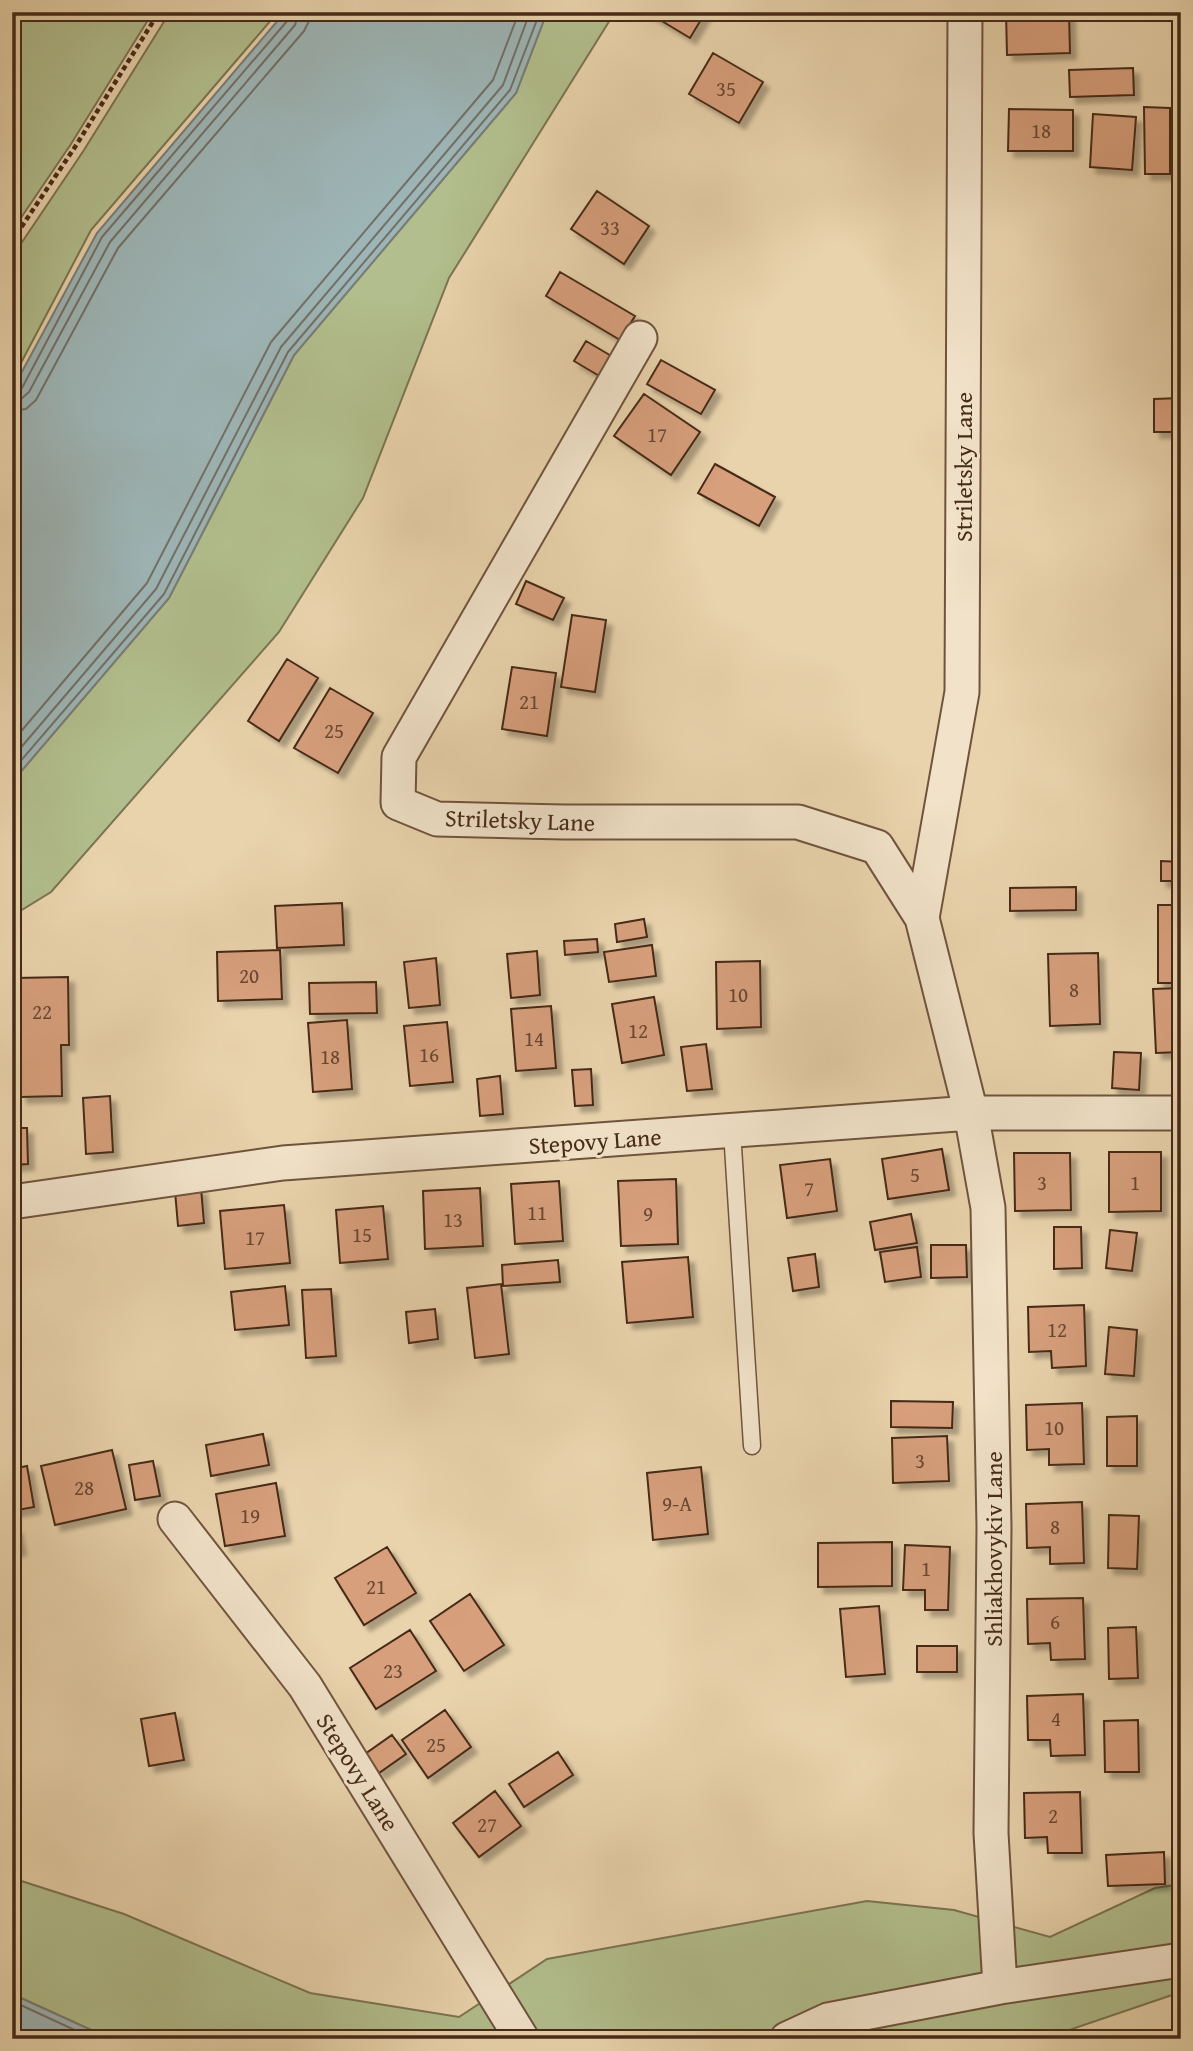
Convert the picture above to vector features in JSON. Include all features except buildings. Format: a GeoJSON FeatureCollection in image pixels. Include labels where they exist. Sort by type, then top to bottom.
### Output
{"type":"FeatureCollection","features":[{"type":"Feature","properties":{"kind":"street","name":"Striletsky Lane"},"geometry":{"type":"LineString","coordinates":[[922,918],[962,692],[965,12]]}},
{"type":"Feature","properties":{"kind":"street","name":"Striletsky Lane"},"geometry":{"type":"LineString","coordinates":[[640,338],[399,757],[398,803],[437,819],[798,822],[877,847],[922,918],[971,1113]]}},
{"type":"Feature","properties":{"kind":"street","name":"Stepovy Lane"},"geometry":{"type":"LineString","coordinates":[[12,1202],[282,1163],[971,1113],[1181,1112]]}},
{"type":"Feature","properties":{"kind":"street","name":"Shliakhovykiv Lane"},"geometry":{"type":"LineString","coordinates":[[971,1113],[988,1208],[994,1527],[991,1833],[1000,1987]]}},
{"type":"Feature","properties":{"kind":"street","name":"Stepovy Lane"},"geometry":{"type":"LineString","coordinates":[[175,1519],[305,1686],[522,2039]]}},
{"type":"Feature","properties":{"kind":"street"},"geometry":{"type":"LineString","coordinates":[[787,2039],[828,2020],[1000,1987],[1181,1960]]}},
{"type":"Feature","properties":{"kind":"lane"},"geometry":{"type":"LineString","coordinates":[[732,1131],[752,1446]]}},
{"type":"Feature","properties":{"kind":"path"},"geometry":{"type":"LineString","coordinates":[[12,241],[75,147],[159,12]]}},
{"type":"Feature","properties":{"kind":"green space"},"geometry":{"type":"Polygon","coordinates":[[[12,12],[153,12],[71,144],[12,231],[12,12]]]}},
{"type":"Feature","properties":{"kind":"green space"},"geometry":{"type":"Polygon","coordinates":[[[170,12],[278,12],[91,230],[12,380],[12,257],[84,150],[170,12]]]}},
{"type":"Feature","properties":{"kind":"green space"},"geometry":{"type":"Polygon","coordinates":[[[547,12],[615,12],[449,278],[363,498],[279,632],[51,892],[12,916],[12,782],[169,598],[294,355],[516,93],[547,12]]]}},
{"type":"Feature","properties":{"kind":"green space"},"geometry":{"type":"Polygon","coordinates":[[[12,1878],[124,1914],[310,1993],[459,2017],[547,1959],[867,1901],[954,1910],[1050,1937],[1155,1888],[1181,1884],[1181,1992],[1066,2031],[1061,2039],[111,2039],[12,1994],[12,1878]]]}},
{"type":"Feature","properties":{"kind":"water"},"geometry":{"type":"Polygon","coordinates":[[[285,12],[547,12],[516,93],[294,355],[169,598],[12,782],[12,390],[97,233],[285,12]]]}},
{"type":"Feature","properties":{"kind":"water"},"geometry":{"type":"Polygon","coordinates":[[[12,1994],[111,2039],[12,2039],[12,1994]]]}}]}
